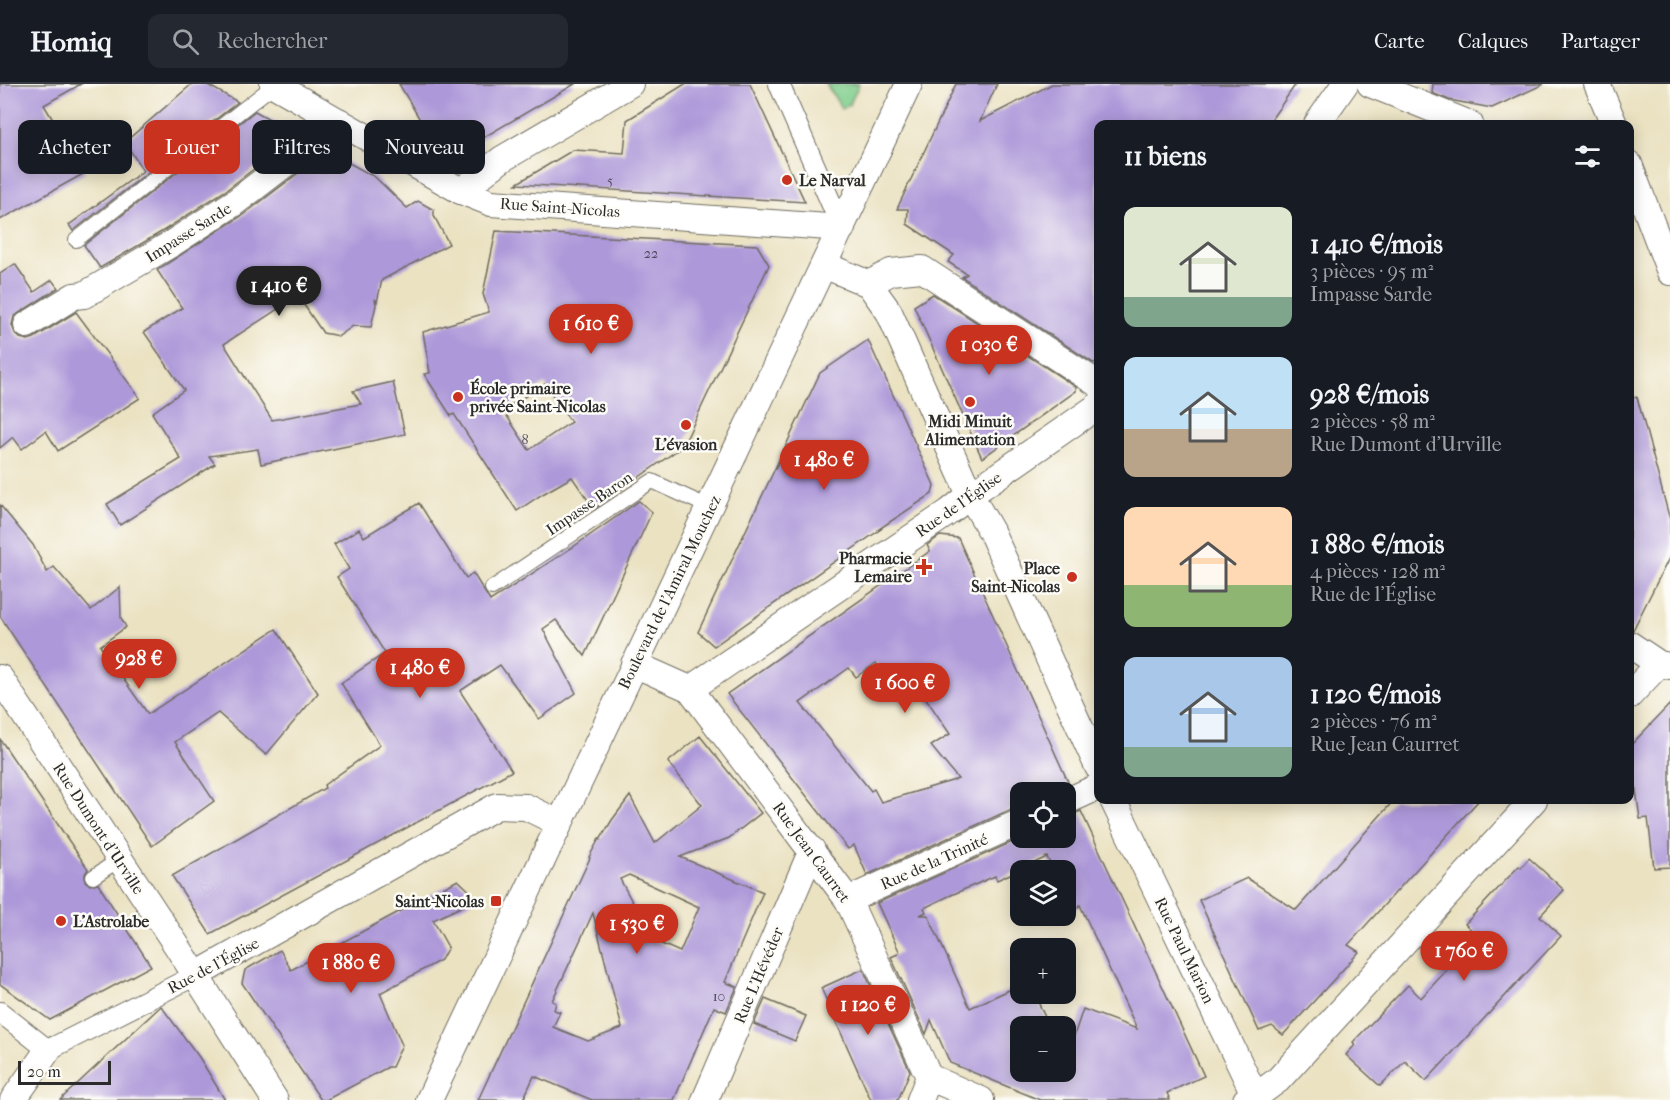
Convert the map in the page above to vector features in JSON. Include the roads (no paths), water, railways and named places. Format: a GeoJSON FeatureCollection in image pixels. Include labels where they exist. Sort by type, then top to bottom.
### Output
{"type":"FeatureCollection","features":[{"type":"Feature","properties":{"kind":"street","name":"Rue Saint-Nicolas"},"geometry":{"type":"LineString","coordinates":[[274,84],[336,120]]}},
{"type":"Feature","properties":{"kind":"street"},"geometry":{"type":"LineString","coordinates":[[461,190],[502,159],[630,84]]}},
{"type":"Feature","properties":{"kind":"street"},"geometry":{"type":"LineString","coordinates":[[779,84],[842,228]]}},
{"type":"Feature","properties":{"kind":"street","name":"Boulevard de l'Amiral Mouchez"},"geometry":{"type":"LineString","coordinates":[[429,1100],[909,84]]}},
{"type":"Feature","properties":{"kind":"street"},"geometry":{"type":"LineString","coordinates":[[1320,120],[1345,84]]}},
{"type":"Feature","properties":{"kind":"street"},"geometry":{"type":"LineString","coordinates":[[1370,84],[1460,120]]}},
{"type":"Feature","properties":{"kind":"street"},"geometry":{"type":"LineString","coordinates":[[1597,84],[1612,120]]}},
{"type":"Feature","properties":{"kind":"street","name":"Rue Saint-Nicolas"},"geometry":{"type":"LineString","coordinates":[[352,129],[461,190],[491,203],[842,228]]}},
{"type":"Feature","properties":{"kind":"street","name":"Impasse Sarde"},"geometry":{"type":"LineString","coordinates":[[27,325],[74,296],[84,295],[171,244],[234,203],[272,174]]}},
{"type":"Feature","properties":{"kind":"street"},"geometry":{"type":"LineString","coordinates":[[1634,177],[1670,273]]}},
{"type":"Feature","properties":{"kind":"street"},"geometry":{"type":"LineString","coordinates":[[824,265],[869,284],[889,312],[970,495],[991,531],[1094,758]]}},
{"type":"Feature","properties":{"kind":"street"},"geometry":{"type":"LineString","coordinates":[[869,284],[891,272],[922,269],[1094,381]]}},
{"type":"Feature","properties":{"kind":"street","name":"Rue de l'Église"},"geometry":{"type":"LineString","coordinates":[[690,688],[939,519],[1094,409]]}},
{"type":"Feature","properties":{"kind":"street"},"geometry":{"type":"LineString","coordinates":[[1634,647],[1664,665],[1634,692]]}},
{"type":"Feature","properties":{"kind":"street"},"geometry":{"type":"LineString","coordinates":[[634,664],[690,688]]}},
{"type":"Feature","properties":{"kind":"street","name":"Rue Dumont d'Urville"},"geometry":{"type":"LineString","coordinates":[[0,678],[196,975],[275,1100]]}},
{"type":"Feature","properties":{"kind":"street","name":"Rue Jean Caurret"},"geometry":{"type":"LineString","coordinates":[[690,688],[849,900],[925,1089],[981,1100]]}},
{"type":"Feature","properties":{"kind":"street"},"geometry":{"type":"LineString","coordinates":[[1076,797],[1094,789]]}},
{"type":"Feature","properties":{"kind":"street","name":"Rue Paul Marion"},"geometry":{"type":"LineString","coordinates":[[1115,804],[1253,1099]]}},
{"type":"Feature","properties":{"kind":"street"},"geometry":{"type":"LineString","coordinates":[[1253,1099],[1278,1080],[1530,804]]}},
{"type":"Feature","properties":{"kind":"street","name":"Rue de l'Église"},"geometry":{"type":"LineString","coordinates":[[13,1100],[48,1050],[196,975],[497,806],[526,807],[559,823]]}},
{"type":"Feature","properties":{"kind":"street","name":"Rue de la Trinité"},"geometry":{"type":"LineString","coordinates":[[849,900],[1010,827]]}},
{"type":"Feature","properties":{"kind":"street","name":"Rue L'Hévéder"},"geometry":{"type":"LineString","coordinates":[[705,1100],[812,850]]}},
{"type":"Feature","properties":{"kind":"street"},"geometry":{"type":"LineString","coordinates":[[0,1012],[48,1050]]}},
{"type":"Feature","properties":{"kind":"lane"},"geometry":{"type":"LineString","coordinates":[[75,240],[274,84]]}},
{"type":"Feature","properties":{"kind":"lane","name":"Impasse Baron"},"geometry":{"type":"LineString","coordinates":[[492,588],[652,481],[709,507]]}},
{"type":"Feature","properties":{"kind":"lane"},"geometry":{"type":"LineString","coordinates":[[93,877],[120,859]]}},
{"type":"Feature","properties":{"kind":"place","name":"Le Narval"},"geometry":{"type":"Point","coordinates":[787,180]}},
{"type":"Feature","properties":{"kind":"place","name":"École primaire privée Saint-Nicolas"},"geometry":{"type":"Point","coordinates":[458,397]}},
{"type":"Feature","properties":{"kind":"place","name":"Midi Minuit Alimentation"},"geometry":{"type":"Point","coordinates":[970,402]}},
{"type":"Feature","properties":{"kind":"place","name":"L'évasion"},"geometry":{"type":"Point","coordinates":[686,425]}},
{"type":"Feature","properties":{"kind":"place","name":"Pharmacie Lemaire"},"geometry":{"type":"Point","coordinates":[924,567]}},
{"type":"Feature","properties":{"kind":"place","name":"Place Saint-Nicolas"},"geometry":{"type":"Point","coordinates":[1072,577]}},
{"type":"Feature","properties":{"kind":"place","name":"Saint-Nicolas"},"geometry":{"type":"Point","coordinates":[496,901]}},
{"type":"Feature","properties":{"kind":"place","name":"L'Astrolabe"},"geometry":{"type":"Point","coordinates":[61,921]}}]}
